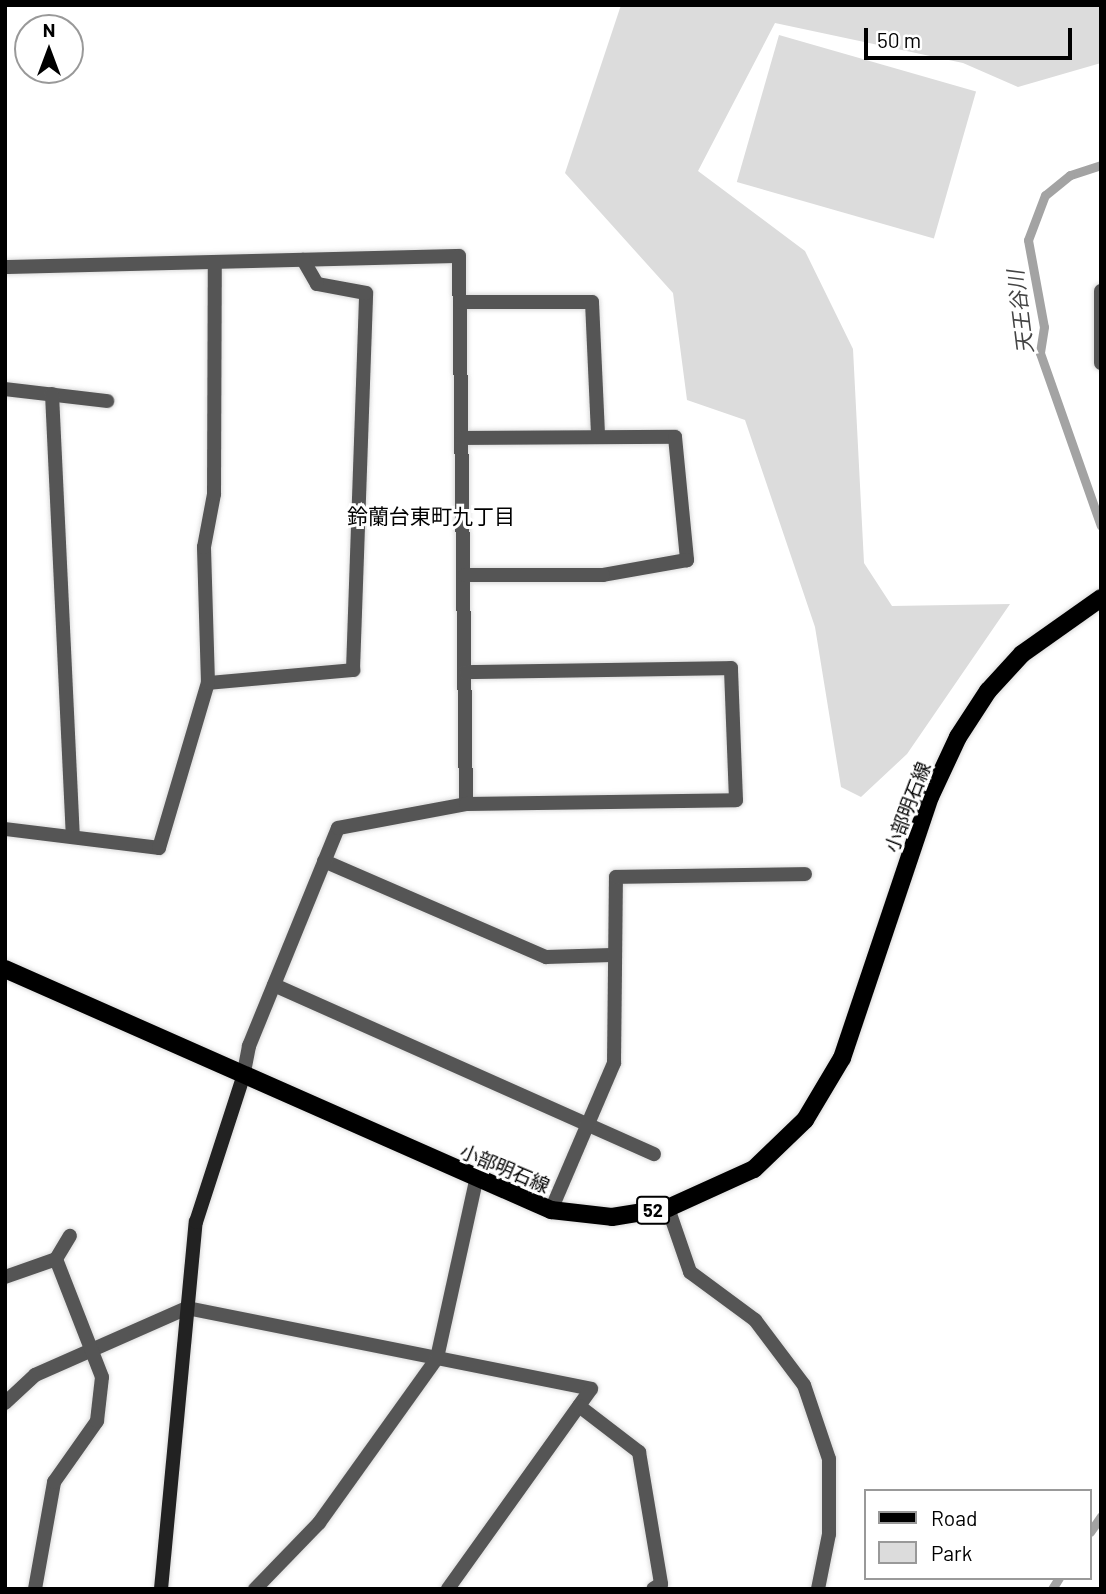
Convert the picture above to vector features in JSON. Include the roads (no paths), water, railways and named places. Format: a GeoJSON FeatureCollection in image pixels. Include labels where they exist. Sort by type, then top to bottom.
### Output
{"type":"FeatureCollection","features":[{"type":"Feature","properties":{"kind":"main road","name":"小部明石線"},"geometry":{"type":"LineString","coordinates":[[5,969],[476,1180],[551,1210],[612,1217],[668,1208],[754,1169],[805,1120],[842,1058],[930,797],[988,691],[1023,654],[1101,598]]}},
{"type":"Feature","properties":{"kind":"street"},"geometry":{"type":"LineString","coordinates":[[5,267],[459,256],[466,804]]}},
{"type":"Feature","properties":{"kind":"street"},"geometry":{"type":"LineString","coordinates":[[208,683],[354,670],[366,293],[317,285],[303,260]]}},
{"type":"Feature","properties":{"kind":"street"},"geometry":{"type":"LineString","coordinates":[[5,829],[159,848],[208,683],[204,547],[215,494],[215,262]]}},
{"type":"Feature","properties":{"kind":"street"},"geometry":{"type":"LineString","coordinates":[[1101,291],[1101,363]]}},
{"type":"Feature","properties":{"kind":"street"},"geometry":{"type":"LineString","coordinates":[[460,302],[592,302],[598,433]]}},
{"type":"Feature","properties":{"kind":"street"},"geometry":{"type":"LineString","coordinates":[[5,389],[107,401]]}},
{"type":"Feature","properties":{"kind":"street"},"geometry":{"type":"LineString","coordinates":[[52,394],[73,837]]}},
{"type":"Feature","properties":{"kind":"street"},"geometry":{"type":"LineString","coordinates":[[462,438],[598,433],[675,437],[687,561],[603,575],[464,575]]}},
{"type":"Feature","properties":{"kind":"street"},"geometry":{"type":"LineString","coordinates":[[161,1589],[196,1222],[274,985],[338,828],[466,804],[736,800],[731,668],[466,672]]}},
{"type":"Feature","properties":{"kind":"street"},"geometry":{"type":"LineString","coordinates":[[324,861],[546,957],[612,955]]}},
{"type":"Feature","properties":{"kind":"street"},"geometry":{"type":"LineString","coordinates":[[551,1210],[614,1063],[612,955],[616,877],[805,874]]}},
{"type":"Feature","properties":{"kind":"street"},"geometry":{"type":"LineString","coordinates":[[274,985],[654,1154]]}},
{"type":"Feature","properties":{"kind":"street"},"geometry":{"type":"LineString","coordinates":[[255,1589],[319,1523],[437,1358],[476,1180]]}},
{"type":"Feature","properties":{"kind":"street"},"geometry":{"type":"LineString","coordinates":[[668,1208],[690,1272],[755,1320],[804,1385],[829,1459],[829,1534],[818,1589]]}},
{"type":"Feature","properties":{"kind":"street"},"geometry":{"type":"LineString","coordinates":[[5,1277],[55,1259],[71,1236]]}},
{"type":"Feature","properties":{"kind":"street"},"geometry":{"type":"LineString","coordinates":[[34,1589],[54,1482],[97,1421],[102,1377],[94,1349],[55,1259]]}},
{"type":"Feature","properties":{"kind":"street"},"geometry":{"type":"LineString","coordinates":[[5,1403],[35,1375],[187,1308],[591,1389],[448,1589]]}},
{"type":"Feature","properties":{"kind":"street"},"geometry":{"type":"LineString","coordinates":[[579,1406],[639,1452],[661,1584],[653,1589]]}},
{"type":"Feature","properties":{"kind":"waterway","name":"天王谷川"},"geometry":{"type":"LineString","coordinates":[[1101,165],[1070,175],[1045,195],[1028,240],[1044,327],[1040,353],[1101,526]]}},
{"type":"Feature","properties":{"kind":"waterway","name":"天王谷川"},"geometry":{"type":"LineString","coordinates":[[1092,1529],[1101,1516]]}},
{"type":"Feature","properties":{"kind":"waterway","name":"天王谷川"},"geometry":{"type":"LineString","coordinates":[[1052,1589],[1058,1580]]}},
{"type":"Feature","properties":{"kind":"district","name":"鈴蘭台東町九丁目"},"geometry":{"type":"Point","coordinates":[431,516]}}]}
